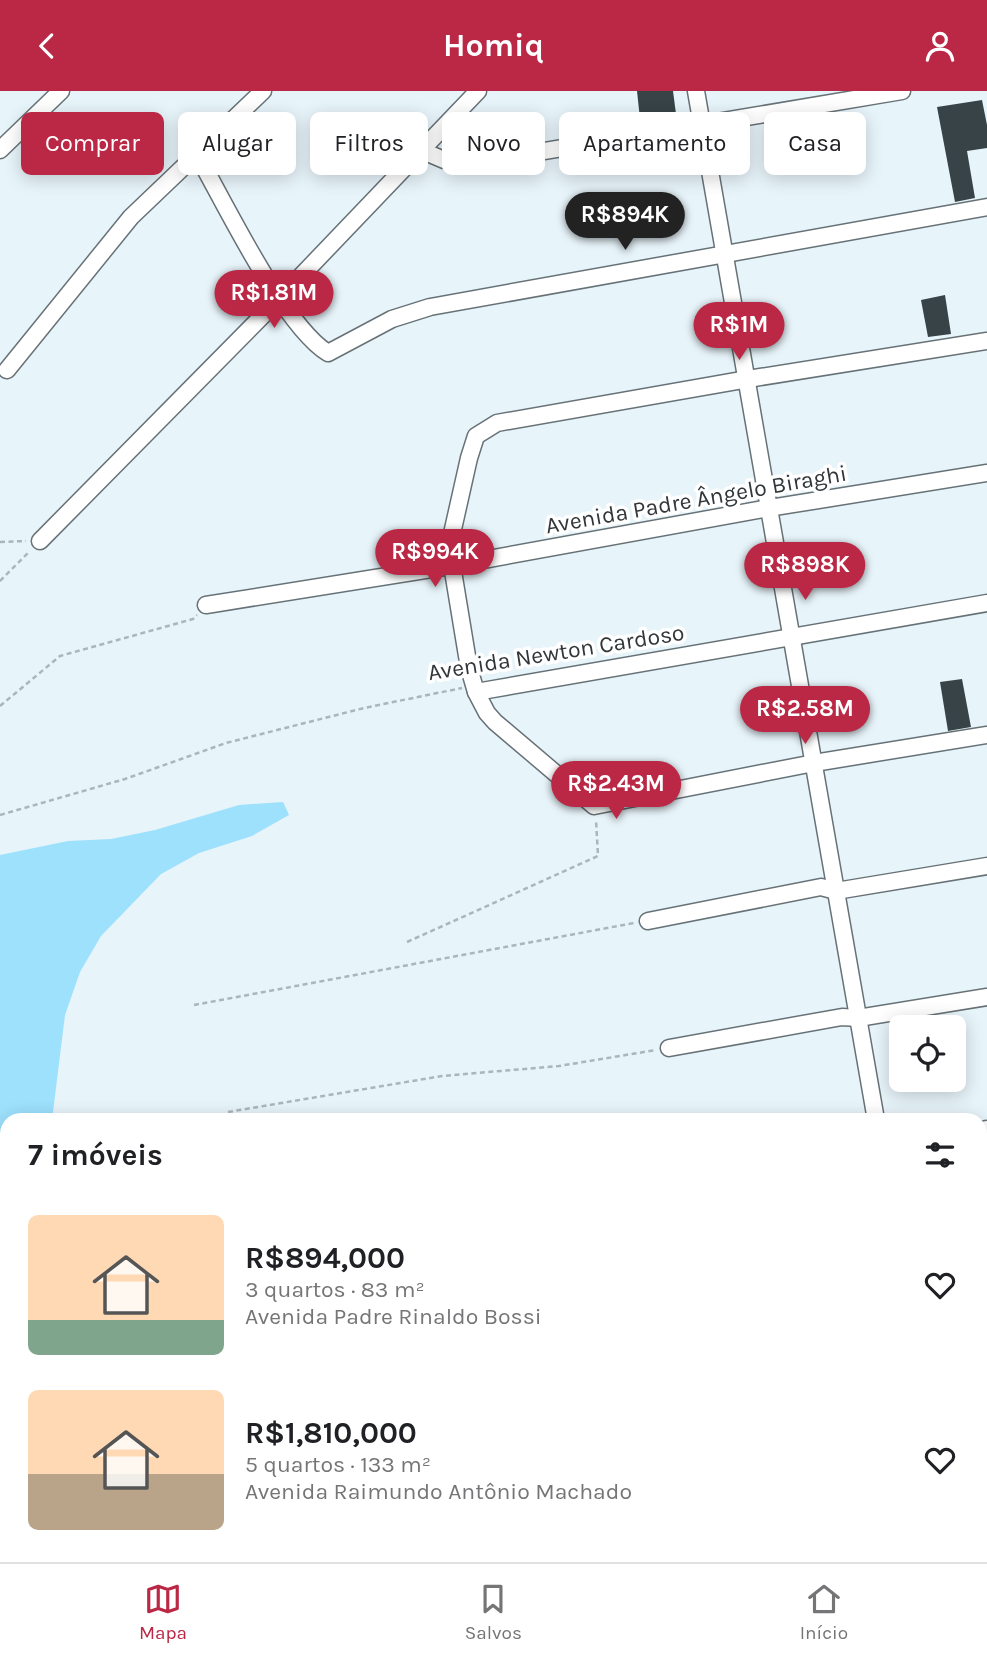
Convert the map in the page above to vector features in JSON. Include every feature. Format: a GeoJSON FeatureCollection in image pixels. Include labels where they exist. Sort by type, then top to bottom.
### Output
{"type":"FeatureCollection","features":[{"type":"Feature","properties":{"kind":"street"},"geometry":{"type":"LineString","coordinates":[[0,150],[61,91]]}},
{"type":"Feature","properties":{"kind":"street"},"geometry":{"type":"LineString","coordinates":[[242,112],[263,91]]}},
{"type":"Feature","properties":{"kind":"street"},"geometry":{"type":"LineString","coordinates":[[428,146],[478,91]]}},
{"type":"Feature","properties":{"kind":"street"},"geometry":{"type":"LineString","coordinates":[[696,91],[700,112]]}},
{"type":"Feature","properties":{"kind":"street"},"geometry":{"type":"LineString","coordinates":[[750,118],[902,91]]}},
{"type":"Feature","properties":{"kind":"street"},"geometry":{"type":"LineString","coordinates":[[428,153],[444,160],[467,164],[559,149]]}},
{"type":"Feature","properties":{"kind":"street"},"geometry":{"type":"LineString","coordinates":[[7,370],[131,217],[178,174]]}},
{"type":"Feature","properties":{"kind":"street"},"geometry":{"type":"LineString","coordinates":[[209,175],[280,298],[303,329],[325,352],[330,353],[393,319],[422,309],[987,207]]}},
{"type":"Feature","properties":{"kind":"street"},"geometry":{"type":"LineString","coordinates":[[40,541],[400,175]]}},
{"type":"Feature","properties":{"kind":"street"},"geometry":{"type":"LineString","coordinates":[[711,175],[875,1113]]}},
{"type":"Feature","properties":{"kind":"street"},"geometry":{"type":"LineString","coordinates":[[987,341],[498,423],[484,429],[477,436],[469,458],[451,532],[450,566],[468,668],[487,713],[594,806],[814,763],[987,736]]}},
{"type":"Feature","properties":{"kind":"street","name":"Avenida Padre Ângelo Biraghi"},"geometry":{"type":"LineString","coordinates":[[206,605],[450,566],[769,508],[987,473]]}},
{"type":"Feature","properties":{"kind":"street","name":"Avenida Newton Cardoso"},"geometry":{"type":"LineString","coordinates":[[476,692],[987,603]]}},
{"type":"Feature","properties":{"kind":"street"},"geometry":{"type":"LineString","coordinates":[[648,921],[821,887],[836,891],[987,866]]}},
{"type":"Feature","properties":{"kind":"street"},"geometry":{"type":"LineString","coordinates":[[670,1048],[829,1019],[858,1018],[987,997]]}},
{"type":"Feature","properties":{"kind":"path"},"geometry":{"type":"LineString","coordinates":[[0,542],[40,541]]}},
{"type":"Feature","properties":{"kind":"path"},"geometry":{"type":"LineString","coordinates":[[0,581],[40,541]]}},
{"type":"Feature","properties":{"kind":"path"},"geometry":{"type":"LineString","coordinates":[[0,706],[60,656],[193,618],[206,605]]}},
{"type":"Feature","properties":{"kind":"path","name":"Avenida Newton Cardoso"},"geometry":{"type":"LineString","coordinates":[[0,815],[226,743],[460,687],[476,692]]}},
{"type":"Feature","properties":{"kind":"path"},"geometry":{"type":"LineString","coordinates":[[407,942],[598,856],[594,806]]}},
{"type":"Feature","properties":{"kind":"path"},"geometry":{"type":"LineString","coordinates":[[194,1005],[648,921]]}},
{"type":"Feature","properties":{"kind":"path"},"geometry":{"type":"LineString","coordinates":[[228,1112],[442,1076],[559,1066],[670,1048]]}},
{"type":"Feature","properties":{"kind":"shaded area"},"geometry":{"type":"Polygon","coordinates":[[[283,802],[289,815],[252,836],[199,853],[161,874],[101,936],[80,972],[65,1015],[53,1113],[0,1113],[0,855],[68,841],[111,839],[155,830],[239,805],[283,802]]]}},
{"type":"Feature","properties":{"kind":"building"},"geometry":{"type":"Polygon","coordinates":[[[637,91],[673,91],[676,112],[639,112],[637,91]]]}},
{"type":"Feature","properties":{"kind":"building"},"geometry":{"type":"Polygon","coordinates":[[[982,100],[987,125],[987,148],[967,151],[975,198],[955,202],[937,107],[982,100]]]}},
{"type":"Feature","properties":{"kind":"building"},"geometry":{"type":"Polygon","coordinates":[[[945,295],[951,334],[928,337],[921,300],[945,295]]]}},
{"type":"Feature","properties":{"kind":"building"},"geometry":{"type":"Polygon","coordinates":[[[962,679],[971,727],[948,731],[940,682],[962,679]]]}}]}
